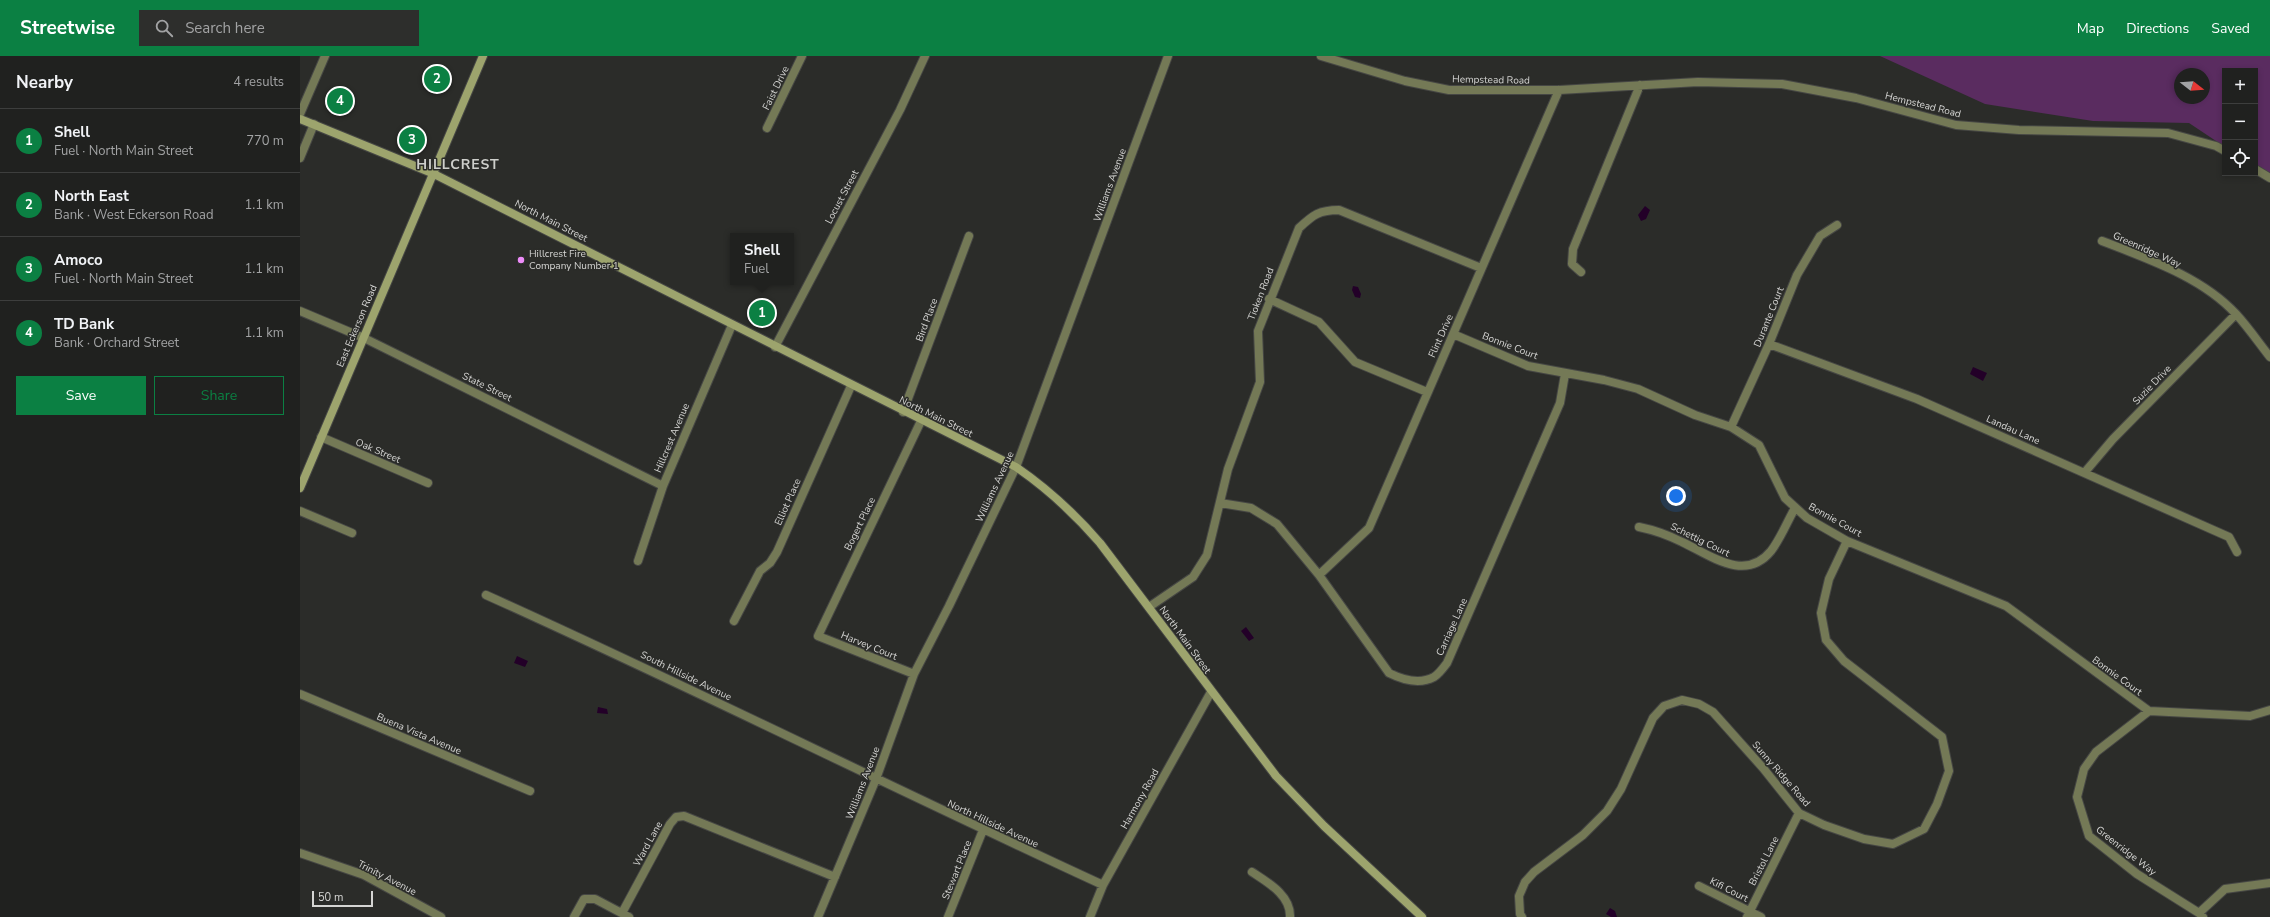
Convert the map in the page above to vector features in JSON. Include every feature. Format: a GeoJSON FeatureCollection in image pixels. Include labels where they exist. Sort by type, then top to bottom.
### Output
{"type":"FeatureCollection","features":[{"type":"Feature","properties":{"kind":"main road","name":"East Eckerson Road"},"geometry":{"type":"LineString","coordinates":[[300,488],[364,338],[432,172],[483,56]]}},
{"type":"Feature","properties":{"kind":"main road","name":"North Main Street"},"geometry":{"type":"LineString","coordinates":[[300,119],[432,172],[732,326],[1016,468],[1038,482],[1080,520],[1149,607],[1211,692],[1276,776],[1422,917]]}},
{"type":"Feature","properties":{"kind":"street"},"geometry":{"type":"LineString","coordinates":[[300,114],[325,56]]}},
{"type":"Feature","properties":{"kind":"street","name":"Faist Drive"},"geometry":{"type":"LineString","coordinates":[[767,128],[802,56]]}},
{"type":"Feature","properties":{"kind":"street","name":"Locust Street"},"geometry":{"type":"LineString","coordinates":[[774,347],[900,110],[925,56]]}},
{"type":"Feature","properties":{"kind":"street","name":"Williams Avenue"},"geometry":{"type":"LineString","coordinates":[[818,917],[876,779],[914,674],[1016,468],[1168,56]]}},
{"type":"Feature","properties":{"kind":"street","name":"Hempstead Road"},"geometry":{"type":"LineString","coordinates":[[1321,56],[1406,80],[1449,90],[1559,90],[1698,82],[1788,84],[1850,96],[1956,125],[2019,130],[2168,134],[2216,146],[2222,149]]}},
{"type":"Feature","properties":{"kind":"street"},"geometry":{"type":"LineString","coordinates":[[1581,272],[1572,264],[1573,249],[1640,85]]}},
{"type":"Feature","properties":{"kind":"street","name":"Flint Drive"},"geometry":{"type":"LineString","coordinates":[[1319,575],[1369,528],[1559,90]]}},
{"type":"Feature","properties":{"kind":"street"},"geometry":{"type":"LineString","coordinates":[[300,158],[314,124]]}},
{"type":"Feature","properties":{"kind":"street"},"geometry":{"type":"LineString","coordinates":[[2258,171],[2270,178]]}},
{"type":"Feature","properties":{"kind":"street","name":"Tioken Road"},"geometry":{"type":"LineString","coordinates":[[1149,607],[1193,577],[1207,555],[1228,469],[1260,382],[1258,331],[1269,299],[1299,228],[1311,216],[1326,210],[1339,210],[1481,268]]}},
{"type":"Feature","properties":{"kind":"street","name":"Durante Court"},"geometry":{"type":"LineString","coordinates":[[1731,427],[1769,344],[1796,274],[1820,236],[1837,225]]}},
{"type":"Feature","properties":{"kind":"street","name":"Bird Place"},"geometry":{"type":"LineString","coordinates":[[903,412],[969,236]]}},
{"type":"Feature","properties":{"kind":"street","name":"Greenridge Way"},"geometry":{"type":"LineString","coordinates":[[2102,241],[2165,266],[2214,295],[2236,314],[2270,357]]}},
{"type":"Feature","properties":{"kind":"street"},"geometry":{"type":"LineString","coordinates":[[1269,299],[1319,322],[1355,362],[1427,392]]}},
{"type":"Feature","properties":{"kind":"street","name":"State Street"},"geometry":{"type":"LineString","coordinates":[[300,311],[364,338],[663,486]]}},
{"type":"Feature","properties":{"kind":"street","name":"Suzie Drive"},"geometry":{"type":"LineString","coordinates":[[2085,472],[2113,439],[2236,314]]}},
{"type":"Feature","properties":{"kind":"street","name":"Hillcrest Avenue"},"geometry":{"type":"LineString","coordinates":[[638,561],[663,486],[732,326]]}},
{"type":"Feature","properties":{"kind":"street","name":"Bonnie Court"},"geometry":{"type":"LineString","coordinates":[[1453,334],[1528,366],[1604,380],[1638,389],[1695,415],[1731,427],[1759,445],[1785,498],[1794,508],[1807,518],[1847,541],[2006,606],[2149,711]]}},
{"type":"Feature","properties":{"kind":"street","name":"Landau Lane"},"geometry":{"type":"LineString","coordinates":[[1769,344],[1917,399],[2085,472],[2229,537],[2237,552]]}},
{"type":"Feature","properties":{"kind":"street","name":"Carriage Lane"},"geometry":{"type":"LineString","coordinates":[[1220,503],[1251,508],[1277,524],[1319,575],[1389,673],[1401,679],[1414,681],[1434,677],[1447,663],[1451,656],[1560,403],[1566,374]]}},
{"type":"Feature","properties":{"kind":"street","name":"Elliot Place"},"geometry":{"type":"LineString","coordinates":[[734,621],[760,571],[770,563],[777,552],[851,386]]}},
{"type":"Feature","properties":{"kind":"street","name":"Bogert Place"},"geometry":{"type":"LineString","coordinates":[[818,636],[921,421]]}},
{"type":"Feature","properties":{"kind":"street","name":"Oak Street"},"geometry":{"type":"LineString","coordinates":[[321,437],[428,483]]}},
{"type":"Feature","properties":{"kind":"street","name":"Schettig Court"},"geometry":{"type":"LineString","coordinates":[[1639,527],[1657,530],[1728,564],[1744,567],[1758,562],[1770,551],[1794,508]]}},
{"type":"Feature","properties":{"kind":"street"},"geometry":{"type":"LineString","coordinates":[[300,511],[352,533]]}},
{"type":"Feature","properties":{"kind":"street","name":"Sunny Ridge Road"},"geometry":{"type":"LineString","coordinates":[[1522,917],[1520,914],[1519,896],[1525,882],[1534,872],[1583,835],[1607,811],[1621,789],[1653,718],[1664,706],[1682,700],[1699,704],[1713,712],[1763,768],[1799,813],[1824,825],[1864,839],[1893,844],[1924,829],[1937,804],[1949,771],[1942,737],[1844,661],[1826,640],[1821,613],[1829,579],[1847,541]]}},
{"type":"Feature","properties":{"kind":"street","name":"South Hillside Avenue"},"geometry":{"type":"LineString","coordinates":[[486,594],[605,649],[876,779]]}},
{"type":"Feature","properties":{"kind":"street","name":"Harvey Court"},"geometry":{"type":"LineString","coordinates":[[818,636],[914,674]]}},
{"type":"Feature","properties":{"kind":"street","name":"Harmony Road"},"geometry":{"type":"LineString","coordinates":[[1090,917],[1103,885],[1211,692]]}},
{"type":"Feature","properties":{"kind":"street","name":"Buena Vista Avenue"},"geometry":{"type":"LineString","coordinates":[[300,694],[530,792]]}},
{"type":"Feature","properties":{"kind":"street"},"geometry":{"type":"LineString","coordinates":[[2149,711],[2250,716],[2270,710]]}},
{"type":"Feature","properties":{"kind":"street","name":"Greenridge Way"},"geometry":{"type":"LineString","coordinates":[[2149,711],[2096,752],[2084,769],[2077,797],[2089,836],[2137,874],[2201,915]]}},
{"type":"Feature","properties":{"kind":"street","name":"North Hillside Avenue"},"geometry":{"type":"LineString","coordinates":[[876,779],[1103,885]]}},
{"type":"Feature","properties":{"kind":"street","name":"Bristol Lane"},"geometry":{"type":"LineString","coordinates":[[1748,914],[1799,813]]}},
{"type":"Feature","properties":{"kind":"street","name":"Ward Lane"},"geometry":{"type":"LineString","coordinates":[[574,917],[584,899],[594,898],[626,915],[670,824],[676,817],[684,816],[835,877]]}},
{"type":"Feature","properties":{"kind":"street","name":"Stewart Place"},"geometry":{"type":"LineString","coordinates":[[948,917],[984,830]]}},
{"type":"Feature","properties":{"kind":"street","name":"Trinity Avenue"},"geometry":{"type":"LineString","coordinates":[[300,853],[364,876],[441,917]]}},
{"type":"Feature","properties":{"kind":"street"},"geometry":{"type":"LineString","coordinates":[[1252,872],[1277,889],[1290,909],[1290,917]]}},
{"type":"Feature","properties":{"kind":"street"},"geometry":{"type":"LineString","coordinates":[[2201,915],[2225,889],[2270,882]]}},
{"type":"Feature","properties":{"kind":"street","name":"Kifi Court"},"geometry":{"type":"LineString","coordinates":[[1699,886],[1748,914],[1761,917]]}},
{"type":"Feature","properties":{"kind":"shaded area"},"geometry":{"type":"Polygon","coordinates":[[[1880,56],[2270,56],[2270,177],[2258,169],[2258,68],[2222,68],[2222,145],[2189,123],[2093,121],[1985,104],[1880,56]]]}},
{"type":"Feature","properties":{"kind":"shaded area"},"geometry":{"type":"Polygon","coordinates":[[[1645,206],[1650,210],[1646,219],[1641,221],[1638,215],[1645,206]]]}},
{"type":"Feature","properties":{"kind":"shaded area"},"geometry":{"type":"Polygon","coordinates":[[[1353,286],[1358,287],[1361,294],[1360,298],[1355,297],[1352,290],[1353,286]]]}},
{"type":"Feature","properties":{"kind":"shaded area"},"geometry":{"type":"Polygon","coordinates":[[[1973,367],[1987,373],[1983,381],[1970,374],[1973,367]]]}},
{"type":"Feature","properties":{"kind":"shaded area"},"geometry":{"type":"Polygon","coordinates":[[[1246,627],[1254,638],[1249,641],[1241,631],[1246,627]]]}},
{"type":"Feature","properties":{"kind":"shaded area"},"geometry":{"type":"Polygon","coordinates":[[[517,656],[528,661],[525,667],[514,663],[517,656]]]}},
{"type":"Feature","properties":{"kind":"shaded area"},"geometry":{"type":"Polygon","coordinates":[[[598,707],[607,709],[608,714],[597,713],[598,707]]]}},
{"type":"Feature","properties":{"kind":"shaded area"},"geometry":{"type":"Polygon","coordinates":[[[1610,908],[1615,911],[1617,917],[1611,917],[1606,914],[1610,908]]]}},
{"type":"Feature","properties":{"kind":"place","name":"North East"},"geometry":{"type":"Point","coordinates":[437,79]}},
{"type":"Feature","properties":{"kind":"place","name":"TD Bank"},"geometry":{"type":"Point","coordinates":[340,101]}},
{"type":"Feature","properties":{"kind":"place","name":"Amoco"},"geometry":{"type":"Point","coordinates":[412,140]}},
{"type":"Feature","properties":{"kind":"place","name":"Hillcrest Fire Company Number 1"},"geometry":{"type":"Point","coordinates":[521,260]}},
{"type":"Feature","properties":{"kind":"place","name":"Shell"},"geometry":{"type":"Point","coordinates":[762,313]}},
{"type":"Feature","properties":{"kind":"district","name":"HILLCREST"},"geometry":{"type":"Point","coordinates":[458,164]}}]}
